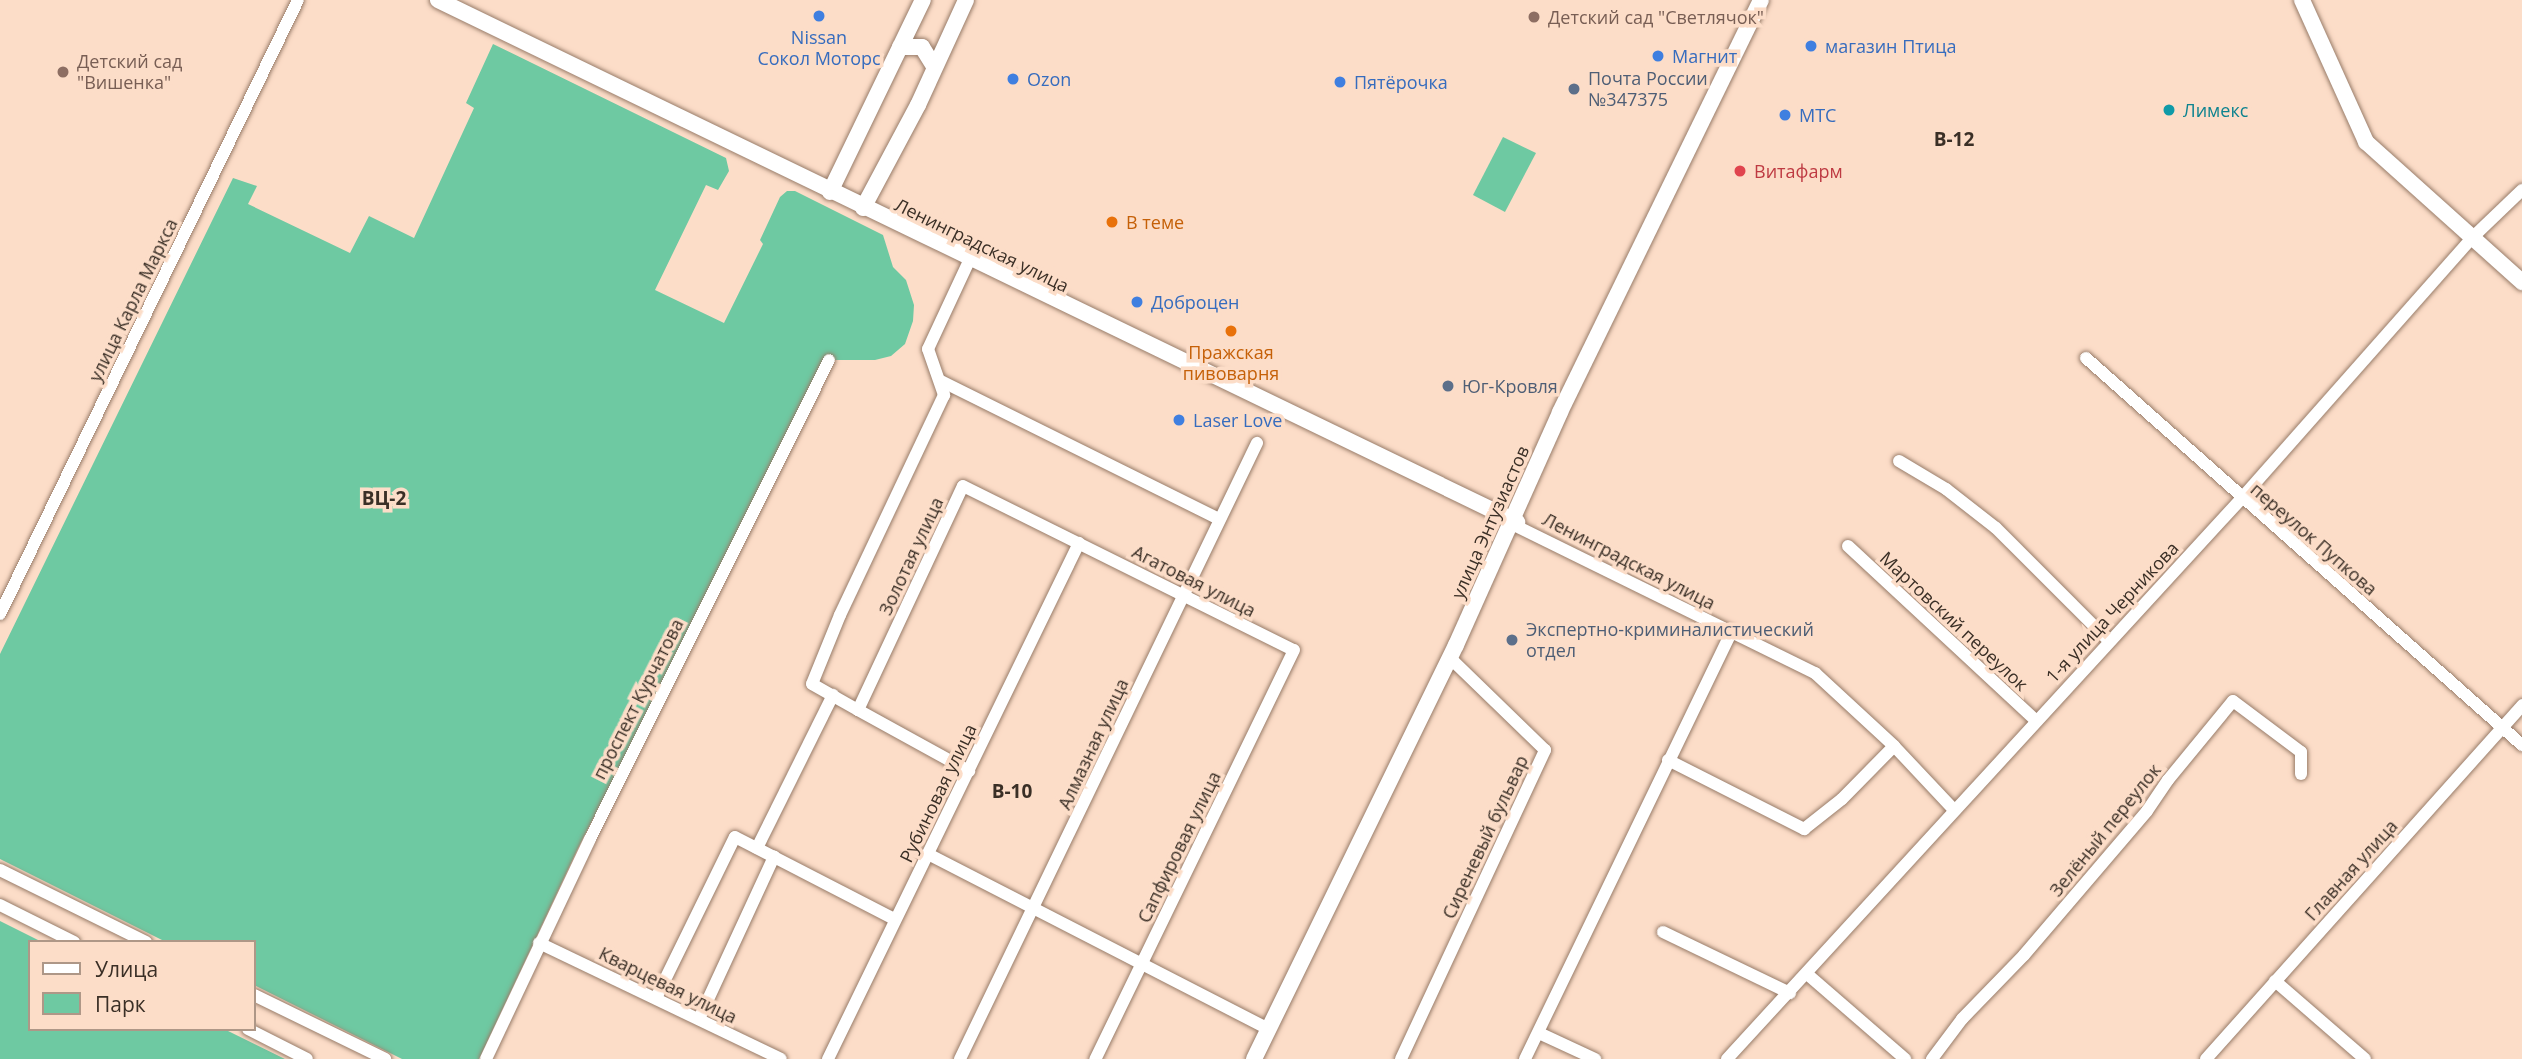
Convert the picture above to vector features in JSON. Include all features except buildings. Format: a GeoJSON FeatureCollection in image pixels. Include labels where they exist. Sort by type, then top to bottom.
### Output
{"type":"FeatureCollection","features":[{"type":"Feature","properties":{"kind":"street","name":"улица Карла Маркса"},"geometry":{"type":"LineString","coordinates":[[0,614],[298,0]]}},
{"type":"Feature","properties":{"kind":"street","name":"Ленинградская улица"},"geometry":{"type":"LineString","coordinates":[[437,0],[1514,523],[1815,673],[1894,746],[1954,810]]}},
{"type":"Feature","properties":{"kind":"street"},"geometry":{"type":"LineString","coordinates":[[830,191],[923,0]]}},
{"type":"Feature","properties":{"kind":"street"},"geometry":{"type":"LineString","coordinates":[[966,0],[864,207],[1514,523],[1770,0]]}},
{"type":"Feature","properties":{"kind":"street","name":"улица Энтузиастов"},"geometry":{"type":"LineString","coordinates":[[1257,1058],[1268,1029],[1514,523],[1560,412],[1761,0]]}},
{"type":"Feature","properties":{"kind":"street"},"geometry":{"type":"LineString","coordinates":[[2297,0],[2332,76],[2340,87]]}},
{"type":"Feature","properties":{"kind":"street"},"geometry":{"type":"LineString","coordinates":[[2302,0],[2366,142],[2522,282]]}},
{"type":"Feature","properties":{"kind":"street"},"geometry":{"type":"LineString","coordinates":[[900,47],[915,44],[922,47],[934,66]]}},
{"type":"Feature","properties":{"kind":"street","name":"1-я улица Черникова"},"geometry":{"type":"LineString","coordinates":[[1727,1059],[2241,499],[2473,237],[2522,190]]}},
{"type":"Feature","properties":{"kind":"street"},"geometry":{"type":"LineString","coordinates":[[970,261],[928,349],[934,371],[942,381],[1219,519]]}},
{"type":"Feature","properties":{"kind":"street","name":"переулок Пупкова"},"geometry":{"type":"LineString","coordinates":[[2086,358],[2241,499],[2522,745]]}},
{"type":"Feature","properties":{"kind":"street","name":"проспект Курчатова"},"geometry":{"type":"LineString","coordinates":[[486,1059],[539,943],[829,360]]}},
{"type":"Feature","properties":{"kind":"street"},"geometry":{"type":"LineString","coordinates":[[942,381],[944,395],[840,615],[812,684],[969,771]]}},
{"type":"Feature","properties":{"kind":"street","name":"Алмазная улица"},"geometry":{"type":"LineString","coordinates":[[960,1059],[1035,909],[1182,595],[1257,443]]}},
{"type":"Feature","properties":{"kind":"street"},"geometry":{"type":"LineString","coordinates":[[1899,461],[1946,489],[1996,528],[2109,640]]}},
{"type":"Feature","properties":{"kind":"street","name":"Золотая улица"},"geometry":{"type":"LineString","coordinates":[[858,710],[963,486],[1079,543]]}},
{"type":"Feature","properties":{"kind":"street","name":"Агатовая улица"},"geometry":{"type":"LineString","coordinates":[[1079,543],[1294,650]]}},
{"type":"Feature","properties":{"kind":"street","name":"Рубиновая улица"},"geometry":{"type":"LineString","coordinates":[[828,1059],[1079,543]]}},
{"type":"Feature","properties":{"kind":"street","name":"Мартовский переулок"},"geometry":{"type":"LineString","coordinates":[[1849,547],[2036,721]]}},
{"type":"Feature","properties":{"kind":"street"},"geometry":{"type":"LineString","coordinates":[[1525,1059],[1731,633]]}},
{"type":"Feature","properties":{"kind":"street","name":"Сапфировая улица"},"geometry":{"type":"LineString","coordinates":[[1095,1059],[1294,650]]}},
{"type":"Feature","properties":{"kind":"street","name":"Сиреневый бульвар"},"geometry":{"type":"LineString","coordinates":[[1401,1059],[1545,750],[1450,658]]}},
{"type":"Feature","properties":{"kind":"street"},"geometry":{"type":"LineString","coordinates":[[757,848],[833,695]]}},
{"type":"Feature","properties":{"kind":"street","name":"Зелёный переулок"},"geometry":{"type":"LineString","coordinates":[[1932,1059],[1962,1019],[2024,955],[2147,811],[2168,780],[2233,701],[2301,752],[2301,774]]}},
{"type":"Feature","properties":{"kind":"street","name":"Главная улица"},"geometry":{"type":"LineString","coordinates":[[2206,1059],[2522,705]]}},
{"type":"Feature","properties":{"kind":"street"},"geometry":{"type":"LineString","coordinates":[[1668,760],[1804,829],[1842,799],[1894,746]]}},
{"type":"Feature","properties":{"kind":"street"},"geometry":{"type":"LineString","coordinates":[[656,998],[735,838],[894,919]]}},
{"type":"Feature","properties":{"kind":"street"},"geometry":{"type":"LineString","coordinates":[[928,854],[1268,1029]]}},
{"type":"Feature","properties":{"kind":"street"},"geometry":{"type":"LineString","coordinates":[[699,1018],[774,857]]}},
{"type":"Feature","properties":{"kind":"street"},"geometry":{"type":"LineString","coordinates":[[0,870],[142,940]]}},
{"type":"Feature","properties":{"kind":"street"},"geometry":{"type":"LineString","coordinates":[[0,905],[70,940]]}},
{"type":"Feature","properties":{"kind":"street"},"geometry":{"type":"LineString","coordinates":[[1663,932],[1790,992]]}},
{"type":"Feature","properties":{"kind":"street","name":"Кварцевая улица"},"geometry":{"type":"LineString","coordinates":[[539,943],[781,1059]]}},
{"type":"Feature","properties":{"kind":"street"},"geometry":{"type":"LineString","coordinates":[[1807,974],[1905,1059]]}},
{"type":"Feature","properties":{"kind":"street"},"geometry":{"type":"LineString","coordinates":[[2275,981],[2365,1059]]}},
{"type":"Feature","properties":{"kind":"street"},"geometry":{"type":"LineString","coordinates":[[256,996],[385,1059]]}},
{"type":"Feature","properties":{"kind":"street"},"geometry":{"type":"LineString","coordinates":[[252,1031],[307,1059]]}},
{"type":"Feature","properties":{"kind":"street"},"geometry":{"type":"LineString","coordinates":[[1539,1032],[1595,1059]]}},
{"type":"Feature","properties":{"kind":"green space"},"geometry":{"type":"Polygon","coordinates":[[[493,44],[726,158],[729,171],[718,190],[706,185],[655,290],[724,323],[763,244],[760,240],[780,197],[787,191],[795,191],[883,235],[893,267],[906,280],[914,305],[913,321],[905,344],[891,356],[875,360],[829,360],[578,848],[479,1059],[402,1059],[256,986],[256,940],[162,940],[0,859],[0,654],[233,178],[257,186],[248,204],[350,253],[369,216],[414,238],[474,108],[466,103],[493,44]]]}},
{"type":"Feature","properties":{"kind":"green space"},"geometry":{"type":"Polygon","coordinates":[[[1503,137],[1536,153],[1505,212],[1473,195],[1503,137]]]}},
{"type":"Feature","properties":{"kind":"green space"},"geometry":{"type":"Polygon","coordinates":[[[0,921],[38,940],[28,940],[28,1031],[228,1031],[285,1059],[0,1059],[0,921]]]}},
{"type":"Feature","properties":{"kind":"place","name":"Nissan Сокол Моторс"},"geometry":{"type":"Point","coordinates":[819,16]}},
{"type":"Feature","properties":{"kind":"place","name":"Детский сад \"Светлячок\""},"geometry":{"type":"Point","coordinates":[1534,17]}},
{"type":"Feature","properties":{"kind":"place","name":"магазин Птица"},"geometry":{"type":"Point","coordinates":[1811,46]}},
{"type":"Feature","properties":{"kind":"place","name":"Магнит"},"geometry":{"type":"Point","coordinates":[1658,56]}},
{"type":"Feature","properties":{"kind":"place","name":"Детский сад \"Вишенка\""},"geometry":{"type":"Point","coordinates":[63,72]}},
{"type":"Feature","properties":{"kind":"place","name":"Ozon"},"geometry":{"type":"Point","coordinates":[1013,79]}},
{"type":"Feature","properties":{"kind":"place","name":"Пятёрочка"},"geometry":{"type":"Point","coordinates":[1340,82]}},
{"type":"Feature","properties":{"kind":"place","name":"Почта России №347375"},"geometry":{"type":"Point","coordinates":[1574,89]}},
{"type":"Feature","properties":{"kind":"place","name":"Лимекс"},"geometry":{"type":"Point","coordinates":[2169,110]}},
{"type":"Feature","properties":{"kind":"place","name":"МТС"},"geometry":{"type":"Point","coordinates":[1785,115]}},
{"type":"Feature","properties":{"kind":"place","name":"Витафарм"},"geometry":{"type":"Point","coordinates":[1740,171]}},
{"type":"Feature","properties":{"kind":"place","name":"В теме"},"geometry":{"type":"Point","coordinates":[1112,222]}},
{"type":"Feature","properties":{"kind":"place","name":"Доброцен"},"geometry":{"type":"Point","coordinates":[1137,302]}},
{"type":"Feature","properties":{"kind":"place","name":"Пражская пивоварня"},"geometry":{"type":"Point","coordinates":[1231,331]}},
{"type":"Feature","properties":{"kind":"place","name":"Юг-Кровля"},"geometry":{"type":"Point","coordinates":[1448,386]}},
{"type":"Feature","properties":{"kind":"place","name":"Laser Love"},"geometry":{"type":"Point","coordinates":[1179,420]}},
{"type":"Feature","properties":{"kind":"place","name":"Экспертно-криминалистический отдел"},"geometry":{"type":"Point","coordinates":[1512,640]}},
{"type":"Feature","properties":{"kind":"district","name":"В-12"},"geometry":{"type":"Point","coordinates":[1954,140]}},
{"type":"Feature","properties":{"kind":"district","name":"ВЦ-2"},"geometry":{"type":"Point","coordinates":[384,499]}},
{"type":"Feature","properties":{"kind":"district","name":"В-10"},"geometry":{"type":"Point","coordinates":[1012,792]}}]}
